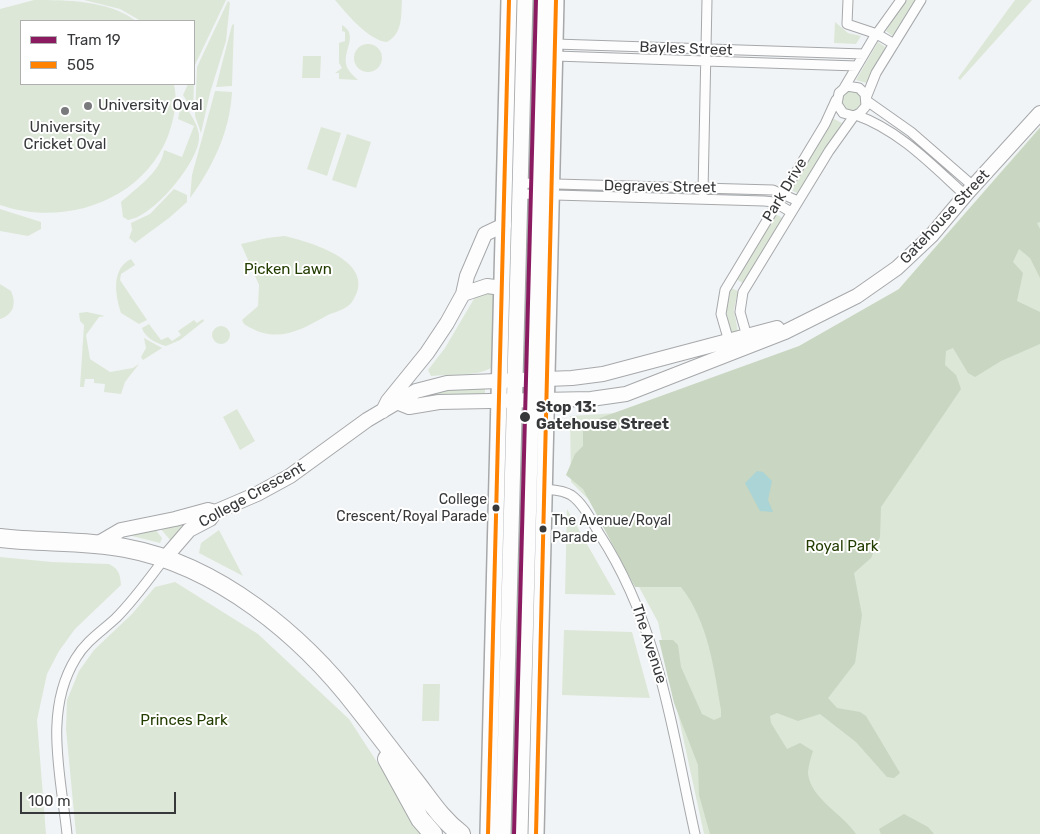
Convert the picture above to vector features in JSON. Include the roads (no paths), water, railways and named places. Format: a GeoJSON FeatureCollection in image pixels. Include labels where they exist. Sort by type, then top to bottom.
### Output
{"type":"FeatureCollection","features":[{"type":"Feature","properties":{"kind":"highway"},"geometry":{"type":"LineString","coordinates":[[0,538],[97,544],[133,549],[164,559],[215,582],[279,626],[332,676],[438,812],[461,834]]}},
{"type":"Feature","properties":{"kind":"highway"},"geometry":{"type":"LineString","coordinates":[[366,718],[408,797],[431,833]]}},
{"type":"Feature","properties":{"kind":"main road"},"geometry":{"type":"LineString","coordinates":[[488,834],[509,0]]}},
{"type":"Feature","properties":{"kind":"main road"},"geometry":{"type":"LineString","coordinates":[[503,834],[525,0]]}},
{"type":"Feature","properties":{"kind":"main road"},"geometry":{"type":"LineString","coordinates":[[536,834],[553,189],[550,48],[542,0]]}},
{"type":"Feature","properties":{"kind":"main road"},"geometry":{"type":"LineString","coordinates":[[520,834],[537,189],[556,0]]}},
{"type":"Feature","properties":{"kind":"main road","name":"Bayles Street"},"geometry":{"type":"LineString","coordinates":[[508,38],[524,40],[550,48]]}},
{"type":"Feature","properties":{"kind":"main road","name":"Gatehouse Street"},"geometry":{"type":"LineString","coordinates":[[548,379],[611,373],[731,346],[811,319],[857,296],[897,268],[931,236],[969,190],[1040,113]]}},
{"type":"Feature","properties":{"kind":"main road"},"geometry":{"type":"LineString","coordinates":[[506,118],[522,116]]}},
{"type":"Feature","properties":{"kind":"main road","name":"College Crescent"},"geometry":{"type":"LineString","coordinates":[[383,410],[394,393],[436,341],[463,294],[467,276],[485,234],[504,225]]}},
{"type":"Feature","properties":{"kind":"main road"},"geometry":{"type":"LineString","coordinates":[[463,294],[487,286],[502,288]]}},
{"type":"Feature","properties":{"kind":"main road","name":"Gatehouse Street"},"geometry":{"type":"LineString","coordinates":[[547,401],[598,398],[632,392],[731,346]]}},
{"type":"Feature","properties":{"kind":"main road","name":"College Crescent"},"geometry":{"type":"LineString","coordinates":[[164,559],[189,530],[210,519],[215,512],[257,494],[290,476],[383,410],[400,403],[408,394],[437,385],[548,379]]}},
{"type":"Feature","properties":{"kind":"main road","name":"College Crescent"},"geometry":{"type":"LineString","coordinates":[[400,403],[409,407],[431,403],[547,401]]}},
{"type":"Feature","properties":{"kind":"main road"},"geometry":{"type":"LineString","coordinates":[[497,477],[512,489],[545,490]]}},
{"type":"Feature","properties":{"kind":"main road"},"geometry":{"type":"LineString","coordinates":[[97,544],[122,530],[175,520],[208,510],[215,512]]}},
{"type":"Feature","properties":{"kind":"main road"},"geometry":{"type":"LineString","coordinates":[[523,728],[538,728]]}},
{"type":"Feature","properties":{"kind":"street"},"geometry":{"type":"LineString","coordinates":[[704,199],[708,0]]}},
{"type":"Feature","properties":{"kind":"street"},"geometry":{"type":"LineString","coordinates":[[848,0],[847,24],[877,34],[894,44]]}},
{"type":"Feature","properties":{"kind":"street"},"geometry":{"type":"LineString","coordinates":[[900,0],[837,96],[837,104],[846,115],[855,116],[880,125],[969,190]]}},
{"type":"Feature","properties":{"kind":"street"},"geometry":{"type":"LineString","coordinates":[[855,116],[864,110],[876,73],[921,0]]}},
{"type":"Feature","properties":{"kind":"street","name":"Bayles Street"},"geometry":{"type":"LineString","coordinates":[[550,48],[864,54]]}},
{"type":"Feature","properties":{"kind":"street","name":"Bayles Street"},"geometry":{"type":"LineString","coordinates":[[550,48],[706,61],[857,66]]}},
{"type":"Feature","properties":{"kind":"street"},"geometry":{"type":"LineString","coordinates":[[844,88],[852,86],[860,88],[867,100],[915,136],[969,190]]}},
{"type":"Feature","properties":{"kind":"street","name":"Park Drive"},"geometry":{"type":"LineString","coordinates":[[731,346],[721,314],[724,296],[730,281],[825,124],[837,96]]}},
{"type":"Feature","properties":{"kind":"street","name":"Park Drive"},"geometry":{"type":"LineString","coordinates":[[748,341],[740,308],[744,289],[798,201],[855,116]]}},
{"type":"Feature","properties":{"kind":"street"},"geometry":{"type":"LineString","coordinates":[[908,144],[915,136]]}},
{"type":"Feature","properties":{"kind":"street","name":"Degraves Street"},"geometry":{"type":"LineString","coordinates":[[520,189],[703,188],[774,190],[798,201]]}},
{"type":"Feature","properties":{"kind":"street","name":"Degraves Street"},"geometry":{"type":"LineString","coordinates":[[553,189],[764,201],[777,203],[791,212]]}},
{"type":"Feature","properties":{"kind":"street"},"geometry":{"type":"LineString","coordinates":[[730,281],[744,289]]}},
{"type":"Feature","properties":{"kind":"street","name":"The Avenue"},"geometry":{"type":"LineString","coordinates":[[545,490],[566,492],[582,507],[610,551],[636,601],[659,665],[694,833]]}},
{"type":"Feature","properties":{"kind":"street"},"geometry":{"type":"LineString","coordinates":[[67,834],[56,720],[59,697],[66,676],[79,654],[124,609],[164,559]]}},
{"type":"Feature","properties":{"kind":"water"},"geometry":{"type":"Polygon","coordinates":[[[757,471],[763,472],[772,481],[768,500],[773,512],[760,511],[745,483],[757,471]]]}},
{"type":"Feature","properties":{"kind":"tram line","name":"19"},"geometry":{"type":"LineString","coordinates":[[514,834],[536,0]]}},
{"type":"Feature","properties":{"kind":"place","name":"University Oval"},"geometry":{"type":"Point","coordinates":[88,106]}},
{"type":"Feature","properties":{"kind":"place","name":"University Cricket Oval"},"geometry":{"type":"Point","coordinates":[65,111]}},
{"type":"Feature","properties":{"kind":"place","name":"Stop 13: Gatehouse Street"},"geometry":{"type":"Point","coordinates":[525,417]}},
{"type":"Feature","properties":{"kind":"place","name":"College Crescent/Royal Parade"},"geometry":{"type":"Point","coordinates":[496,508]}},
{"type":"Feature","properties":{"kind":"place","name":"The Avenue/Royal Parade"},"geometry":{"type":"Point","coordinates":[543,529]}},
{"type":"Feature","properties":{"kind":"park label","name":"Picken Lawn"},"geometry":{"type":"Point","coordinates":[288,270]}},
{"type":"Feature","properties":{"kind":"park label","name":"Royal Park"},"geometry":{"type":"Point","coordinates":[842,547]}},
{"type":"Feature","properties":{"kind":"park label","name":"Princes Park"},"geometry":{"type":"Point","coordinates":[184,721]}}]}
